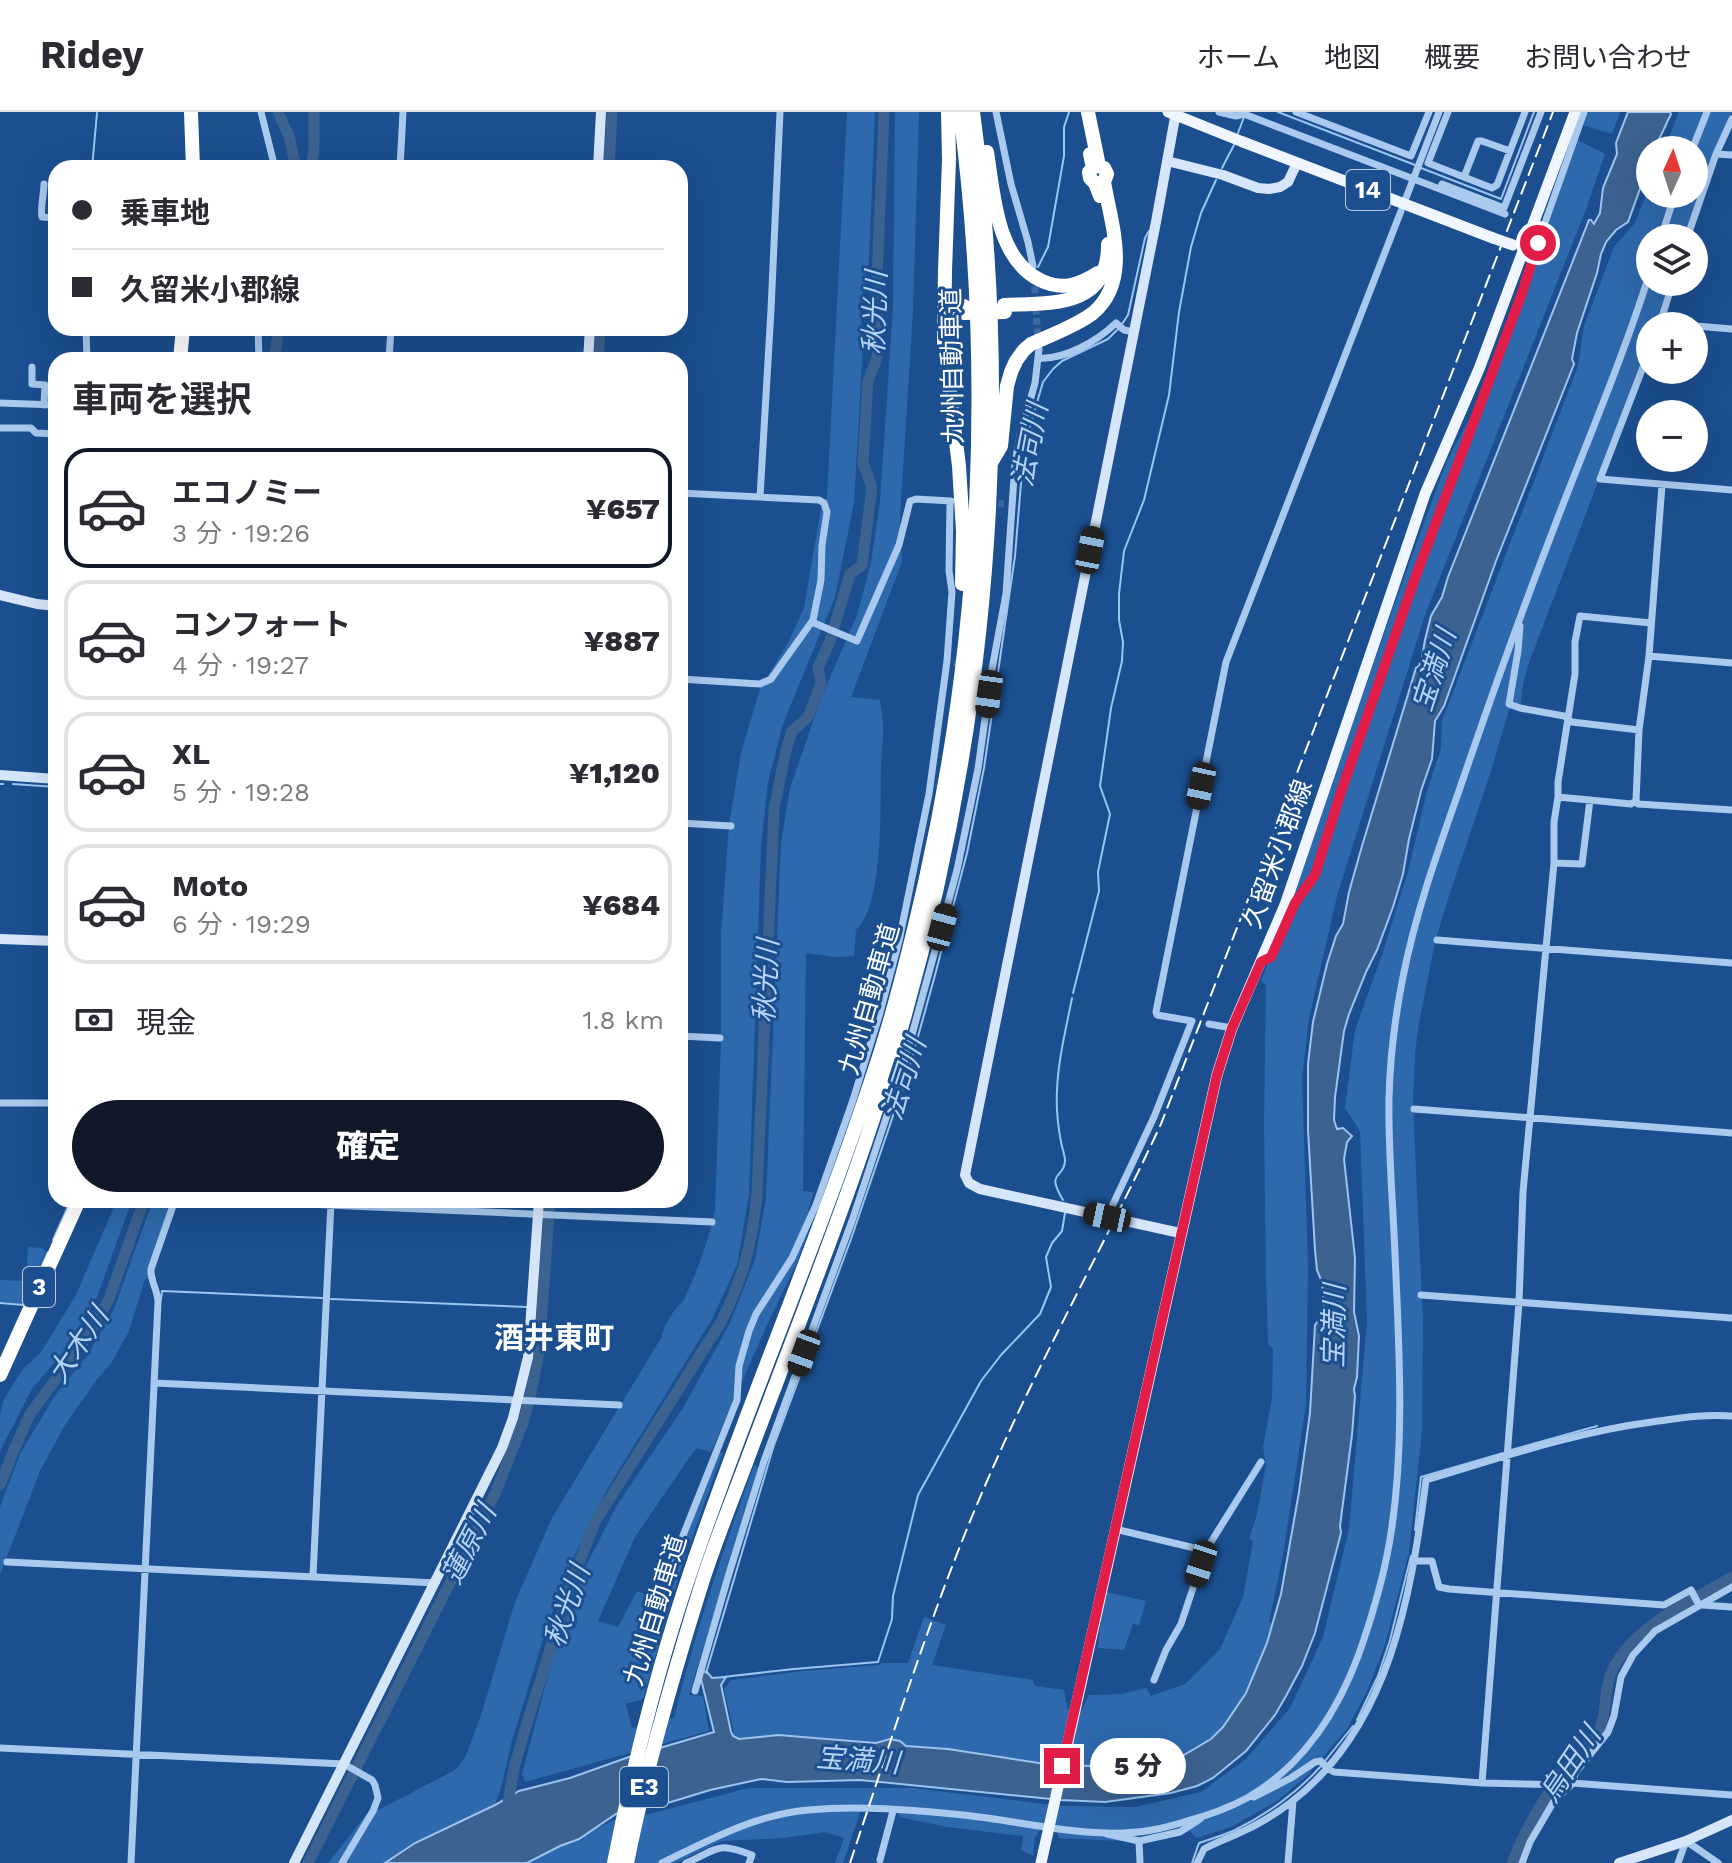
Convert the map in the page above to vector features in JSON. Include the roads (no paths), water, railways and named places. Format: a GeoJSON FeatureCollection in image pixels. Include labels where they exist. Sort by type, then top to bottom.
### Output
{"type":"FeatureCollection","features":[{"type":"Feature","properties":{"kind":"highway"},"geometry":{"type":"LineString","coordinates":[[191,112],[193,160]]}},
{"type":"Feature","properties":{"kind":"highway"},"geometry":{"type":"LineString","coordinates":[[948,112],[944,345],[959,466],[963,531],[954,664]]}},
{"type":"Feature","properties":{"kind":"highway","name":"九州自動車道"},"geometry":{"type":"LineString","coordinates":[[621,1860],[688,1577],[815,1240],[879,1057],[901,983],[934,841],[950,756],[954,664],[974,548],[978,394],[975,271],[960,112]]}},
{"type":"Feature","properties":{"kind":"highway","name":"九州自動車道"},"geometry":{"type":"LineString","coordinates":[[654,1719],[865,1143],[914,986],[953,818],[983,609],[992,393],[990,302],[973,112]]}},
{"type":"Feature","properties":{"kind":"highway"},"geometry":{"type":"LineString","coordinates":[[980,112],[1002,231],[1027,271],[1048,284],[1073,286],[1098,273],[1108,258]]}},
{"type":"Feature","properties":{"kind":"highway"},"geometry":{"type":"LineString","coordinates":[[990,463],[1001,446],[1007,386],[1016,361],[1031,344],[1083,320],[1104,301],[1115,277],[1114,238],[1100,183],[1090,178],[1089,172],[1096,167],[1085,112]]}},
{"type":"Feature","properties":{"kind":"highway"},"geometry":{"type":"LineString","coordinates":[[1004,308],[1075,299],[1100,280],[1108,258],[1100,183]]}},
{"type":"Feature","properties":{"kind":"highway"},"geometry":{"type":"LineString","coordinates":[[945,311],[1004,308],[1057,310],[1078,305],[1094,296],[1108,277],[1114,238]]}},
{"type":"Feature","properties":{"kind":"highway","name":"3"},"geometry":{"type":"LineString","coordinates":[[0,1375],[75,1208]]}},
{"type":"Feature","properties":{"kind":"main road","name":"14"},"geometry":{"type":"LineString","coordinates":[[1168,112],[1518,247]]}},
{"type":"Feature","properties":{"kind":"main road","name":"久留米小郡線"},"geometry":{"type":"LineString","coordinates":[[1041,1863],[1217,1075],[1232,1028],[1285,905],[1425,494],[1479,369],[1518,247],[1575,112]]}},
{"type":"Feature","properties":{"kind":"street"},"geometry":{"type":"LineString","coordinates":[[261,112],[273,160]]}},
{"type":"Feature","properties":{"kind":"street"},"geometry":{"type":"LineString","coordinates":[[400,160],[403,112]]}},
{"type":"Feature","properties":{"kind":"street"},"geometry":{"type":"LineString","coordinates":[[598,160],[601,112]]}},
{"type":"Feature","properties":{"kind":"street"},"geometry":{"type":"LineString","coordinates":[[760,497],[780,112]]}},
{"type":"Feature","properties":{"kind":"street"},"geometry":{"type":"LineString","coordinates":[[996,112],[1033,266]]}},
{"type":"Feature","properties":{"kind":"street"},"geometry":{"type":"LineString","coordinates":[[1176,112],[965,1175],[969,1183],[980,1189],[1180,1233]]}},
{"type":"Feature","properties":{"kind":"street"},"geometry":{"type":"LineString","coordinates":[[1219,112],[1236,116],[1244,114],[1504,208],[1541,112]]}},
{"type":"Feature","properties":{"kind":"street"},"geometry":{"type":"LineString","coordinates":[[1296,112],[1411,156],[1429,112]]}},
{"type":"Feature","properties":{"kind":"street"},"geometry":{"type":"LineString","coordinates":[[1406,198],[1439,112]]}},
{"type":"Feature","properties":{"kind":"street"},"geometry":{"type":"LineString","coordinates":[[1448,112],[1428,163],[1495,188],[1525,112]]}},
{"type":"Feature","properties":{"kind":"street"},"geometry":{"type":"LineString","coordinates":[[1261,962],[1271,957],[1295,903],[1315,875],[1414,581],[1521,296],[1584,112]]}},
{"type":"Feature","properties":{"kind":"street"},"geometry":{"type":"LineString","coordinates":[[1698,136],[1707,112]]}},
{"type":"Feature","properties":{"kind":"street"},"geometry":{"type":"LineString","coordinates":[[1692,224],[1716,154],[1732,119]]}},
{"type":"Feature","properties":{"kind":"street"},"geometry":{"type":"LineString","coordinates":[[1464,177],[1478,141],[1510,151]]}},
{"type":"Feature","properties":{"kind":"street"},"geometry":{"type":"LineString","coordinates":[[1716,154],[1732,155]]}},
{"type":"Feature","properties":{"kind":"street"},"geometry":{"type":"LineString","coordinates":[[1167,161],[1269,189],[1288,182],[1297,163]]}},
{"type":"Feature","properties":{"kind":"street"},"geometry":{"type":"LineString","coordinates":[[1414,176],[1505,214]]}},
{"type":"Feature","properties":{"kind":"street"},"geometry":{"type":"LineString","coordinates":[[44,184],[42,217],[48,217]]}},
{"type":"Feature","properties":{"kind":"street"},"geometry":{"type":"LineString","coordinates":[[1107,1217],[1154,1117],[1192,1021],[1157,1015],[1156,1012],[1226,662],[1401,211]]}},
{"type":"Feature","properties":{"kind":"street"},"geometry":{"type":"LineString","coordinates":[[1243,1800],[1292,1764],[1332,1713],[1354,1669],[1381,1579],[1392,1523],[1397,1463],[1398,1322],[1389,1106],[1392,1043],[1405,966],[1420,908],[1475,744],[1552,534],[1624,353],[1642,296]]}},
{"type":"Feature","properties":{"kind":"street"},"geometry":{"type":"LineString","coordinates":[[695,1691],[762,1460],[904,1064],[978,769],[989,668],[1006,594],[1009,504],[1020,436],[1035,383],[1038,354],[1048,359],[1084,346],[1116,323],[1124,330],[1134,332]]}},
{"type":"Feature","properties":{"kind":"street"},"geometry":{"type":"LineString","coordinates":[[1708,328],[1732,329]]}},
{"type":"Feature","properties":{"kind":"street"},"geometry":{"type":"LineString","coordinates":[[32,367],[32,384],[45,385],[44,405]]}},
{"type":"Feature","properties":{"kind":"street"},"geometry":{"type":"LineString","coordinates":[[1637,384],[1600,479],[1732,490]]}},
{"type":"Feature","properties":{"kind":"street"},"geometry":{"type":"LineString","coordinates":[[0,403],[48,405]]}},
{"type":"Feature","properties":{"kind":"street"},"geometry":{"type":"LineString","coordinates":[[0,428],[31,428],[36,433],[48,434]]}},
{"type":"Feature","properties":{"kind":"street"},"geometry":{"type":"LineString","coordinates":[[1636,801],[1639,730],[1649,656],[1662,485]]}},
{"type":"Feature","properties":{"kind":"street"},"geometry":{"type":"LineString","coordinates":[[688,493],[819,500],[826,508],[815,622],[767,682],[688,680]]}},
{"type":"Feature","properties":{"kind":"street"},"geometry":{"type":"LineString","coordinates":[[672,1568],[737,1400],[739,1366],[749,1331],[756,1314],[792,1258],[818,1205],[879,1016],[899,941],[918,861],[954,664],[949,571],[954,501],[910,501],[899,545],[857,641],[815,622]]}},
{"type":"Feature","properties":{"kind":"street"},"geometry":{"type":"LineString","coordinates":[[0,595],[48,605]]}},
{"type":"Feature","properties":{"kind":"street"},"geometry":{"type":"LineString","coordinates":[[1482,1783],[1519,1302],[1523,1192],[1554,863],[1554,822],[1575,674],[1575,642],[1580,616],[1651,623]]}},
{"type":"Feature","properties":{"kind":"street"},"geometry":{"type":"LineString","coordinates":[[1521,620],[1509,704],[1564,716],[1582,724],[1639,730]]}},
{"type":"Feature","properties":{"kind":"street"},"geometry":{"type":"LineString","coordinates":[[1649,656],[1732,663]]}},
{"type":"Feature","properties":{"kind":"street"},"geometry":{"type":"LineString","coordinates":[[0,775],[48,778]]}},
{"type":"Feature","properties":{"kind":"street"},"geometry":{"type":"LineString","coordinates":[[1558,797],[1631,804],[1636,801]]}},
{"type":"Feature","properties":{"kind":"street"},"geometry":{"type":"LineString","coordinates":[[1554,863],[1582,864],[1590,800]]}},
{"type":"Feature","properties":{"kind":"street"},"geometry":{"type":"LineString","coordinates":[[1636,801],[1638,804],[1732,810]]}},
{"type":"Feature","properties":{"kind":"street"},"geometry":{"type":"LineString","coordinates":[[688,823],[731,826]]}},
{"type":"Feature","properties":{"kind":"street"},"geometry":{"type":"LineString","coordinates":[[0,939],[48,941]]}},
{"type":"Feature","properties":{"kind":"street"},"geometry":{"type":"LineString","coordinates":[[1437,940],[1732,963]]}},
{"type":"Feature","properties":{"kind":"street"},"geometry":{"type":"LineString","coordinates":[[1209,1024],[1232,1028]]}},
{"type":"Feature","properties":{"kind":"street"},"geometry":{"type":"LineString","coordinates":[[688,1036],[720,1038]]}},
{"type":"Feature","properties":{"kind":"street"},"geometry":{"type":"LineString","coordinates":[[0,1103],[48,1103]]}},
{"type":"Feature","properties":{"kind":"street"},"geometry":{"type":"LineString","coordinates":[[1414,1109],[1732,1133]]}},
{"type":"Feature","properties":{"kind":"street"},"geometry":{"type":"LineString","coordinates":[[131,1863],[158,1296],[151,1280],[151,1269],[172,1208]]}},
{"type":"Feature","properties":{"kind":"street"},"geometry":{"type":"LineString","coordinates":[[313,1576],[331,1208]]}},
{"type":"Feature","properties":{"kind":"street"},"geometry":{"type":"LineString","coordinates":[[435,1208],[712,1222]]}},
{"type":"Feature","properties":{"kind":"street"},"geometry":{"type":"LineString","coordinates":[[294,1863],[502,1448],[528,1357],[539,1208]]}},
{"type":"Feature","properties":{"kind":"street"},"geometry":{"type":"LineString","coordinates":[[1421,1295],[1732,1318]]}},
{"type":"Feature","properties":{"kind":"street"},"geometry":{"type":"LineString","coordinates":[[154,1383],[619,1405]]}},
{"type":"Feature","properties":{"kind":"street"},"geometry":{"type":"LineString","coordinates":[[1197,1863],[1204,1849],[1258,1824],[1293,1801],[1327,1768],[1356,1730],[1382,1677],[1401,1619],[1415,1561],[1426,1480],[1612,1427],[1707,1414],[1732,1416]]}},
{"type":"Feature","properties":{"kind":"street"},"geometry":{"type":"LineString","coordinates":[[1154,1680],[1181,1624],[1207,1551],[1261,1462]]}},
{"type":"Feature","properties":{"kind":"street"},"geometry":{"type":"LineString","coordinates":[[1115,1529],[1207,1551]]}},
{"type":"Feature","properties":{"kind":"street"},"geometry":{"type":"LineString","coordinates":[[1415,1561],[1432,1561],[1439,1587],[1664,1605],[1691,1590],[1699,1603]]}},
{"type":"Feature","properties":{"kind":"street"},"geometry":{"type":"LineString","coordinates":[[7,1562],[436,1583]]}},
{"type":"Feature","properties":{"kind":"street"},"geometry":{"type":"LineString","coordinates":[[1522,1863],[1530,1842],[1554,1801],[1571,1784],[1576,1772],[1608,1732],[1621,1677],[1633,1655],[1655,1631],[1699,1603],[1732,1587]]}},
{"type":"Feature","properties":{"kind":"street"},"geometry":{"type":"LineString","coordinates":[[1699,1603],[1732,1607]]}},
{"type":"Feature","properties":{"kind":"street"},"geometry":{"type":"LineString","coordinates":[[0,1748],[344,1764],[372,1780],[378,1798],[342,1863]]}},
{"type":"Feature","properties":{"kind":"street"},"geometry":{"type":"LineString","coordinates":[[662,1863],[731,1830],[782,1814],[822,1809],[964,1816],[1101,1832],[1152,1830],[1202,1817],[1259,1796],[1321,1761],[1334,1772],[1482,1783],[1571,1784],[1732,1795]]}},
{"type":"Feature","properties":{"kind":"street"},"geometry":{"type":"LineString","coordinates":[[1288,1863],[1293,1801]]}},
{"type":"Feature","properties":{"kind":"street"},"geometry":{"type":"LineString","coordinates":[[889,1863],[879,1862],[893,1811]]}},
{"type":"Feature","properties":{"kind":"street"},"geometry":{"type":"LineString","coordinates":[[1101,1832],[1139,1841],[1180,1832],[1202,1817]]}},
{"type":"Feature","properties":{"kind":"street"},"geometry":{"type":"LineString","coordinates":[[1619,1863],[1686,1841],[1732,1820]]}},
{"type":"Feature","properties":{"kind":"street"},"geometry":{"type":"LineString","coordinates":[[1139,1841],[1140,1863]]}},
{"type":"Feature","properties":{"kind":"street"},"geometry":{"type":"LineString","coordinates":[[1678,1863],[1686,1841]]}},
{"type":"Feature","properties":{"kind":"street"},"geometry":{"type":"LineString","coordinates":[[1686,1841],[1718,1863]]}},
{"type":"Feature","properties":{"kind":"street"},"geometry":{"type":"LineString","coordinates":[[686,1863],[726,1846],[752,1855],[749,1863]]}},
{"type":"Feature","properties":{"kind":"water","name":"宝満川"},"geometry":{"type":"Polygon","coordinates":[[[1628,112],[1670,112],[1661,136],[1636,136],[1636,200],[1628,222],[1616,230],[1601,254],[1577,333],[1572,359],[1574,364],[1496,561],[1444,706],[1435,721],[1432,759],[1421,791],[1403,874],[1344,1031],[1334,1120],[1337,1129],[1343,1128],[1352,1136],[1347,1142],[1344,1159],[1355,1258],[1354,1312],[1359,1336],[1352,1435],[1341,1533],[1315,1633],[1302,1666],[1275,1715],[1246,1751],[1213,1778],[1171,1793],[1105,1802],[860,1780],[787,1782],[761,1779],[616,1814],[579,1839],[527,1863],[385,1863],[415,1843],[519,1791],[714,1732],[701,1679],[702,1671],[712,1678],[726,1677],[721,1685],[731,1732],[739,1739],[778,1735],[876,1743],[890,1739],[906,1746],[948,1749],[1052,1765],[1133,1767],[1177,1759],[1211,1739],[1223,1727],[1246,1693],[1267,1643],[1281,1594],[1310,1413],[1315,1325],[1324,1308],[1315,1250],[1308,1130],[1308,1064],[1313,1022],[1327,964],[1343,924],[1362,846],[1422,657],[1431,616],[1442,597],[1589,220],[1594,224],[1600,213],[1603,188],[1617,154],[1616,143],[1628,112]]]}},
{"type":"Feature","properties":{"kind":"waterway","name":"大木川"},"geometry":{"type":"LineString","coordinates":[[278,112],[289,136],[294,160]]}},
{"type":"Feature","properties":{"kind":"waterway"},"geometry":{"type":"LineString","coordinates":[[312,160],[314,112]]}},
{"type":"Feature","properties":{"kind":"waterway","name":"蓮原川"},"geometry":{"type":"LineString","coordinates":[[609,160],[612,112]]}},
{"type":"Feature","properties":{"kind":"waterway","name":"秋光川"},"geometry":{"type":"LineString","coordinates":[[507,1809],[514,1768],[530,1713],[572,1581],[595,1522],[721,1322],[736,1290],[749,1244],[757,1194],[774,809],[792,731],[809,715],[821,683],[818,668],[830,641],[850,574],[862,565],[872,487],[863,463],[868,381],[877,358],[880,324],[876,303],[884,112]]}},
{"type":"Feature","properties":{"kind":"waterway"},"geometry":{"type":"LineString","coordinates":[[1038,267],[1048,247],[1064,156],[1064,127],[1069,112]]}},
{"type":"Feature","properties":{"kind":"waterway"},"geometry":{"type":"LineString","coordinates":[[1278,112],[1415,165]]}},
{"type":"Feature","properties":{"kind":"waterway"},"geometry":{"type":"LineString","coordinates":[[1421,168],[1501,199],[1534,112]]}},
{"type":"Feature","properties":{"kind":"waterway"},"geometry":{"type":"LineString","coordinates":[[93,160],[97,113]]}},
{"type":"Feature","properties":{"kind":"waterway"},"geometry":{"type":"LineString","coordinates":[[1238,133],[1244,117]]}},
{"type":"Feature","properties":{"kind":"waterway"},"geometry":{"type":"LineString","coordinates":[[1222,168],[1235,143]]}},
{"type":"Feature","properties":{"kind":"waterway"},"geometry":{"type":"LineString","coordinates":[[1073,993],[1099,891],[1098,872],[1110,814],[1100,786],[1111,708],[1122,661],[1119,594],[1124,551],[1144,500],[1169,395],[1191,247],[1201,213],[1216,180]]}},
{"type":"Feature","properties":{"kind":"waterway"},"geometry":{"type":"LineString","coordinates":[[1122,324],[1128,315],[1149,231]]}},
{"type":"Feature","properties":{"kind":"waterway","name":"法司川"},"geometry":{"type":"LineString","coordinates":[[706,1673],[773,1448],[851,1239],[909,1069],[967,853],[984,768],[1015,556],[1024,447],[1043,382],[1062,361],[1108,339],[1118,329]]}},
{"type":"Feature","properties":{"kind":"waterway","name":"大木川"},"geometry":{"type":"LineString","coordinates":[[275,352],[278,336]]}},
{"type":"Feature","properties":{"kind":"waterway","name":"蓮原川"},"geometry":{"type":"LineString","coordinates":[[598,352],[600,336]]}},
{"type":"Feature","properties":{"kind":"waterway"},"geometry":{"type":"LineString","coordinates":[[13,784],[48,786]]}},
{"type":"Feature","properties":{"kind":"waterway"},"geometry":{"type":"LineString","coordinates":[[1063,1200],[1055,1179],[1065,1161],[1058,1123],[1057,1091],[1072,998]]}},
{"type":"Feature","properties":{"kind":"waterway"},"geometry":{"type":"LineString","coordinates":[[53,1240],[67,1208]]}},
{"type":"Feature","properties":{"kind":"waterway","name":"大木川"},"geometry":{"type":"LineString","coordinates":[[0,1485],[30,1414],[88,1336],[109,1299],[141,1208]]}},
{"type":"Feature","properties":{"kind":"waterway","name":"蓮原川"},"geometry":{"type":"LineString","coordinates":[[308,1863],[495,1494],[523,1423],[539,1352],[549,1208]]}},
{"type":"Feature","properties":{"kind":"waterway"},"geometry":{"type":"LineString","coordinates":[[723,1677],[878,1662],[892,1619],[893,1596],[918,1495],[981,1381],[1040,1314],[1051,1287],[1046,1257],[1062,1231],[1065,1213]]}},
{"type":"Feature","properties":{"kind":"waterway"},"geometry":{"type":"LineString","coordinates":[[0,1303],[24,1305],[48,1252]]}},
{"type":"Feature","properties":{"kind":"waterway"},"geometry":{"type":"LineString","coordinates":[[161,1300],[162,1291],[322,1298]]}},
{"type":"Feature","properties":{"kind":"waterway"},"geometry":{"type":"LineString","coordinates":[[331,1299],[527,1307]]}},
{"type":"Feature","properties":{"kind":"waterway"},"geometry":{"type":"LineString","coordinates":[[1511,1450],[1597,1426]]}},
{"type":"Feature","properties":{"kind":"waterway"},"geometry":{"type":"LineString","coordinates":[[1415,1530],[1421,1477],[1503,1453]]}},
{"type":"Feature","properties":{"kind":"waterway"},"geometry":{"type":"LineString","coordinates":[[1357,1720],[1378,1676],[1390,1640],[1411,1556]]}},
{"type":"Feature","properties":{"kind":"waterway","name":"烏田川"},"geometry":{"type":"LineString","coordinates":[[1512,1863],[1549,1792],[1600,1728],[1610,1676],[1618,1659],[1645,1630],[1732,1577]]}},
{"type":"Feature","properties":{"kind":"waterway"},"geometry":{"type":"LineString","coordinates":[[1325,1761],[1353,1726]]}},
{"type":"Feature","properties":{"kind":"waterway"},"geometry":{"type":"LineString","coordinates":[[1192,1863],[1199,1843],[1231,1832],[1258,1817],[1292,1794],[1321,1766]]}},
{"type":"Feature","properties":{"kind":"tunnel"},"geometry":{"type":"LineString","coordinates":[[1034,276],[1038,340]]}},
{"type":"Feature","properties":{"kind":"tunnel"},"geometry":{"type":"LineString","coordinates":[[988,503],[1004,504]]}},
{"type":"Feature","properties":{"kind":"tunnel"},"geometry":{"type":"LineString","coordinates":[[954,663],[985,668]]}},
{"type":"Feature","properties":{"kind":"railway"},"geometry":{"type":"LineString","coordinates":[[850,1863],[954,1561],[1035,1378],[1161,1124],[1553,112]]}},
{"type":"Feature","properties":{"kind":"district","name":"酒井東町"},"geometry":{"type":"Point","coordinates":[554,1337]}}]}
